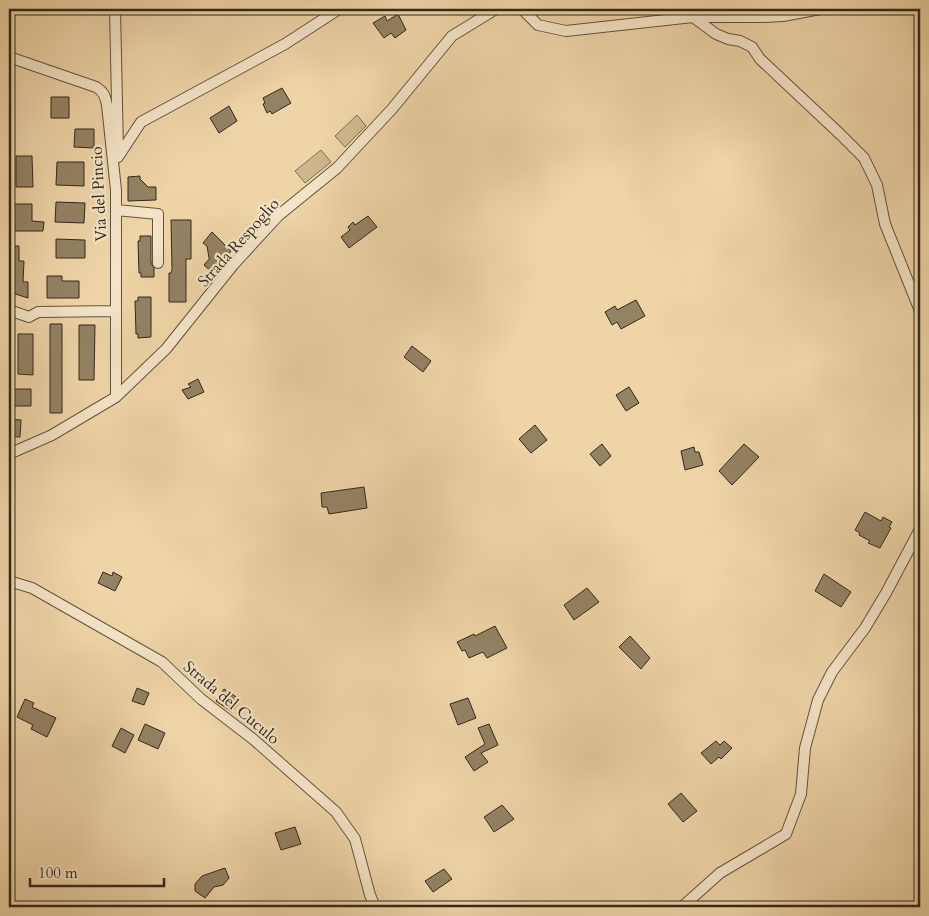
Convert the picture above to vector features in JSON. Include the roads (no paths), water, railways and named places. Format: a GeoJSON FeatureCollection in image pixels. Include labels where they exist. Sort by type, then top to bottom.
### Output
{"type":"FeatureCollection","features":[{"type":"Feature","properties":{"kind":"street"},"geometry":{"type":"LineString","coordinates":[[115,9],[118,157],[116,190]]}},
{"type":"Feature","properties":{"kind":"street"},"geometry":{"type":"LineString","coordinates":[[118,157],[142,122],[285,44],[339,9]]}},
{"type":"Feature","properties":{"kind":"street","name":"Strada Respoglio"},"geometry":{"type":"LineString","coordinates":[[9,454],[52,435],[116,397],[166,348],[234,264],[279,215],[337,168],[392,109],[452,36],[496,9]]}},
{"type":"Feature","properties":{"kind":"street"},"geometry":{"type":"LineString","coordinates":[[522,9],[538,25],[566,31],[694,17],[783,16],[820,9]]}},
{"type":"Feature","properties":{"kind":"street"},"geometry":{"type":"LineString","coordinates":[[694,17],[716,34],[740,41],[752,48],[760,59],[864,158],[876,185],[886,224],[920,311]]}},
{"type":"Feature","properties":{"kind":"street","name":"Via del Pincio"},"geometry":{"type":"LineString","coordinates":[[9,57],[96,87],[105,95],[116,190],[116,397]]}},
{"type":"Feature","properties":{"kind":"street"},"geometry":{"type":"LineString","coordinates":[[116,210],[158,214],[158,263]]}},
{"type":"Feature","properties":{"kind":"street"},"geometry":{"type":"LineString","coordinates":[[9,310],[29,318],[38,312],[116,311]]}},
{"type":"Feature","properties":{"kind":"street"},"geometry":{"type":"LineString","coordinates":[[682,907],[720,873],[786,834],[801,794],[805,748],[818,700],[832,672],[865,628],[886,593],[920,529]]}},
{"type":"Feature","properties":{"kind":"street","name":"Strada del Cuculo"},"geometry":{"type":"LineString","coordinates":[[9,581],[32,588],[162,662],[201,699],[253,739],[336,812],[355,839],[375,907]]}}]}
